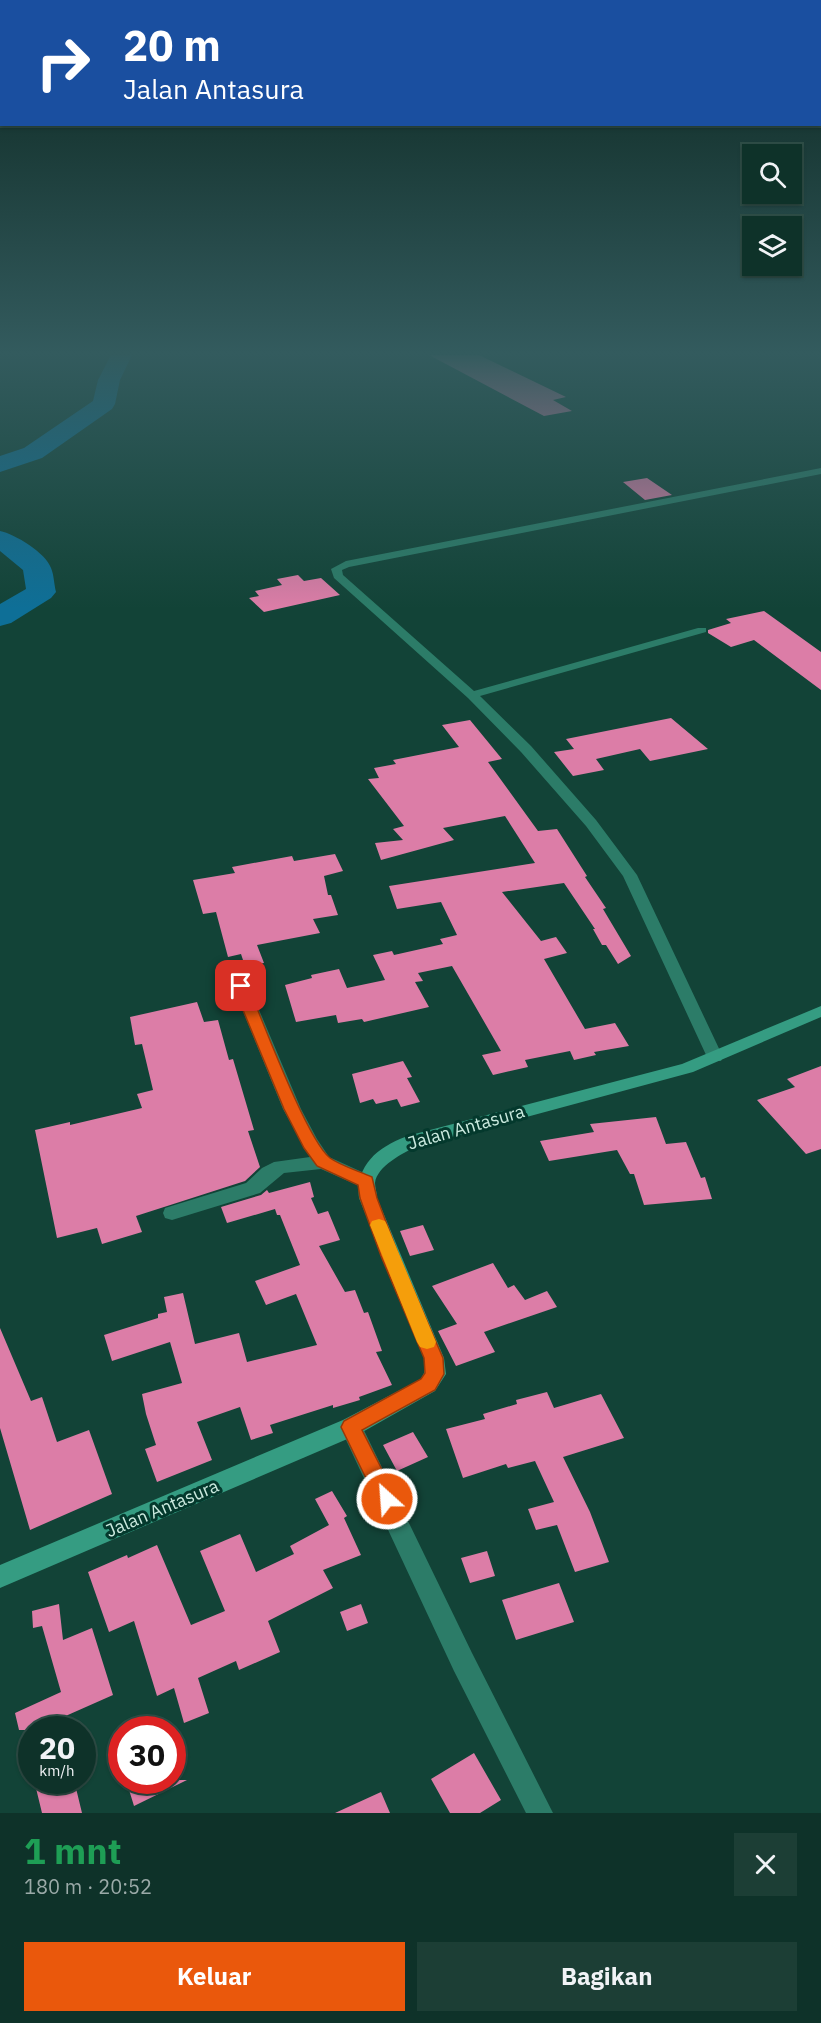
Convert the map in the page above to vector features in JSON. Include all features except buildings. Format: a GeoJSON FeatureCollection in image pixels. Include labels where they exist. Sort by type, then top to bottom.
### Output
{"type":"FeatureCollection","features":[{"type":"Feature","properties":{"kind":"main road","name":"Jalan Antasura"},"geometry":{"type":"LineString","coordinates":[[0,1577],[351,1427],[428,1384],[435,1370],[434,1358],[368,1198],[366,1182],[370,1170],[394,1149],[411,1142],[687,1068],[821,1011]]}},
{"type":"Feature","properties":{"kind":"street"},"geometry":{"type":"LineString","coordinates":[[715,1057],[630,875],[591,823],[526,749],[472,695],[338,576],[336,569],[346,564],[821,471]]}},
{"type":"Feature","properties":{"kind":"street"},"geometry":{"type":"LineString","coordinates":[[472,695],[702,630]]}},
{"type":"Feature","properties":{"kind":"street"},"geometry":{"type":"LineString","coordinates":[[232,965],[292,1109],[310,1143],[323,1162],[366,1182]]}},
{"type":"Feature","properties":{"kind":"street"},"geometry":{"type":"LineString","coordinates":[[172,1213],[254,1188],[268,1173],[280,1167],[323,1162]]}},
{"type":"Feature","properties":{"kind":"street"},"geometry":{"type":"LineString","coordinates":[[351,1427],[464,1662],[540,1813]]}},
{"type":"Feature","properties":{"kind":"waterway"},"geometry":{"type":"LineString","coordinates":[[0,464],[33,453],[52,440]]}},
{"type":"Feature","properties":{"kind":"waterway"},"geometry":{"type":"LineString","coordinates":[[0,539],[15,548],[37,567],[41,592],[0,617]]}},
{"type":"Feature","properties":{"kind":"slow traffic"},"geometry":{"type":"LineString","coordinates":[[379,1225],[427,1342]]}},
{"type":"Feature","properties":{"kind":"route"},"geometry":{"type":"LineString","coordinates":[[241,986],[292,1109],[310,1143],[323,1162],[366,1182],[368,1198],[390,1256],[434,1358],[435,1374],[428,1384],[351,1427],[387,1499]]}}]}
